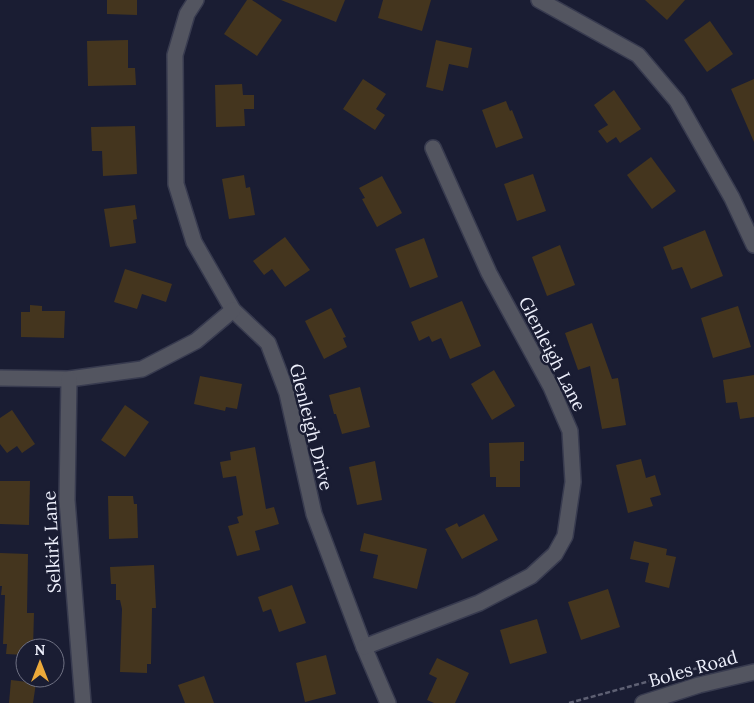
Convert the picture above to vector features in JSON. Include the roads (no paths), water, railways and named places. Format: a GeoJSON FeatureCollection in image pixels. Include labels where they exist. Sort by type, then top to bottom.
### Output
{"type":"FeatureCollection","features":[{"type":"Feature","properties":{"kind":"street","name":"Glenleigh Drive"},"geometry":{"type":"LineString","coordinates":[[196,0],[187,14],[174,55],[176,184],[194,242],[233,310],[268,343],[287,393],[314,514],[364,647],[388,703]]}},
{"type":"Feature","properties":{"kind":"street"},"geometry":{"type":"LineString","coordinates":[[539,0],[638,55],[676,101],[732,198],[754,245]]}},
{"type":"Feature","properties":{"kind":"street","name":"Glenleigh Lane"},"geometry":{"type":"LineString","coordinates":[[364,647],[478,603],[531,576],[555,554],[565,536],[573,482],[570,431],[551,387],[489,273],[434,148]]}},
{"type":"Feature","properties":{"kind":"street"},"geometry":{"type":"LineString","coordinates":[[0,378],[69,379],[142,369],[196,341],[233,310]]}},
{"type":"Feature","properties":{"kind":"street","name":"Selkirk Lane"},"geometry":{"type":"LineString","coordinates":[[69,379],[68,500],[83,703]]}},
{"type":"Feature","properties":{"kind":"street","name":"Boles Road"},"geometry":{"type":"LineString","coordinates":[[643,703],[699,685],[754,672]]}}]}
